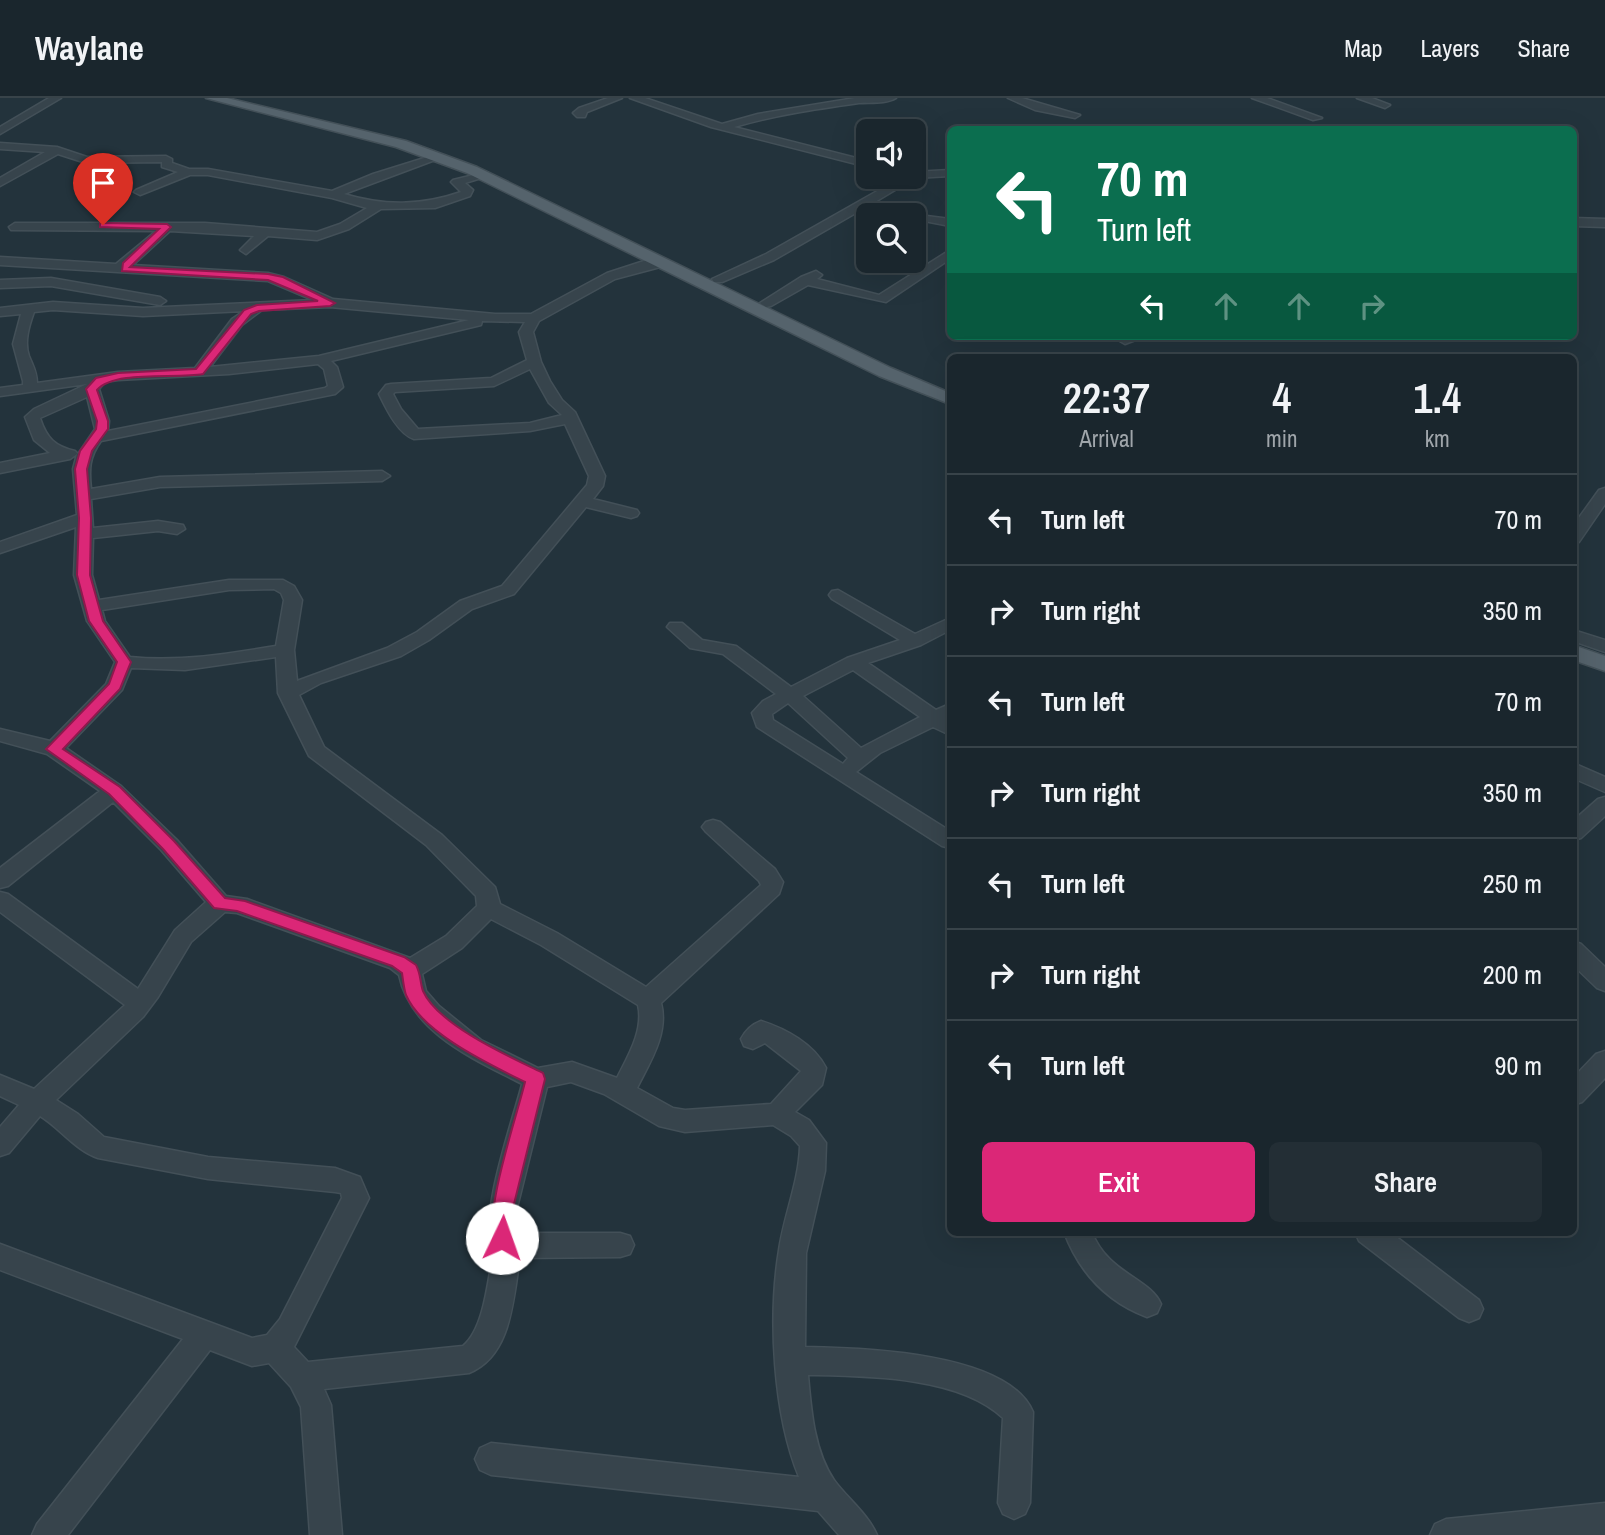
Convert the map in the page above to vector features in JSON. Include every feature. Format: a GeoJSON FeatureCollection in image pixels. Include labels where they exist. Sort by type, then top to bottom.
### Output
{"type":"FeatureCollection","features":[{"type":"Feature","properties":{"kind":"main road"},"geometry":{"type":"LineString","coordinates":[[212,98],[401,144],[481,170],[660,263],[885,372],[947,398]]}},
{"type":"Feature","properties":{"kind":"main road"},"geometry":{"type":"LineString","coordinates":[[233,98],[410,141],[481,170],[718,279],[896,367],[947,389]]}},
{"type":"Feature","properties":{"kind":"main road"},"geometry":{"type":"LineString","coordinates":[[1577,642],[1605,653]]}},
{"type":"Feature","properties":{"kind":"main road"},"geometry":{"type":"LineString","coordinates":[[1577,654],[1605,664]]}},
{"type":"Feature","properties":{"kind":"street"},"geometry":{"type":"LineString","coordinates":[[0,131],[56,98]]}},
{"type":"Feature","properties":{"kind":"street"},"geometry":{"type":"LineString","coordinates":[[581,115],[578,113],[583,110],[618,98],[856,161]]}},
{"type":"Feature","properties":{"kind":"street"},"geometry":{"type":"LineString","coordinates":[[723,126],[758,117],[861,99],[891,98]]}},
{"type":"Feature","properties":{"kind":"street"},"geometry":{"type":"LineString","coordinates":[[1013,98],[1039,108],[1075,115]]}},
{"type":"Feature","properties":{"kind":"street"},"geometry":{"type":"LineString","coordinates":[[1257,98],[1317,118]]}},
{"type":"Feature","properties":{"kind":"street"},"geometry":{"type":"LineString","coordinates":[[1362,98],[1385,105]]}},
{"type":"Feature","properties":{"kind":"street"},"geometry":{"type":"LineString","coordinates":[[0,145],[57,150],[94,161],[166,159],[166,165],[188,172],[208,172],[378,206],[444,203],[468,192],[457,182],[481,170]]}},
{"type":"Feature","properties":{"kind":"street"},"geometry":{"type":"LineString","coordinates":[[0,183],[57,150]]}},
{"type":"Feature","properties":{"kind":"street"},"geometry":{"type":"LineString","coordinates":[[333,195],[377,176],[438,157]]}},
{"type":"Feature","properties":{"kind":"street"},"geometry":{"type":"LineString","coordinates":[[140,192],[188,172]]}},
{"type":"Feature","properties":{"kind":"street"},"geometry":{"type":"LineString","coordinates":[[926,175],[947,173]]}},
{"type":"Feature","properties":{"kind":"street"},"geometry":{"type":"LineString","coordinates":[[718,279],[770,257],[888,189]]}},
{"type":"Feature","properties":{"kind":"street"},"geometry":{"type":"LineString","coordinates":[[15,227],[205,227],[309,236],[324,235],[378,206]]}},
{"type":"Feature","properties":{"kind":"street"},"geometry":{"type":"LineString","coordinates":[[850,210],[856,211]]}},
{"type":"Feature","properties":{"kind":"street"},"geometry":{"type":"LineString","coordinates":[[926,218],[947,222]]}},
{"type":"Feature","properties":{"kind":"street"},"geometry":{"type":"LineString","coordinates":[[1577,222],[1605,223]]}},
{"type":"Feature","properties":{"kind":"street"},"geometry":{"type":"LineString","coordinates":[[122,267],[167,227]]}},
{"type":"Feature","properties":{"kind":"street"},"geometry":{"type":"LineString","coordinates":[[246,250],[264,233]]}},
{"type":"Feature","properties":{"kind":"street"},"geometry":{"type":"LineString","coordinates":[[805,280],[881,299],[947,256]]}},
{"type":"Feature","properties":{"kind":"street"},"geometry":{"type":"LineString","coordinates":[[0,261],[268,277],[280,279],[330,303]]}},
{"type":"Feature","properties":{"kind":"street"},"geometry":{"type":"LineString","coordinates":[[0,312],[80,307],[143,312],[330,303],[534,318],[611,276],[644,265],[660,263]]}},
{"type":"Feature","properties":{"kind":"street"},"geometry":{"type":"LineString","coordinates":[[766,303],[805,280],[827,271]]}},
{"type":"Feature","properties":{"kind":"street"},"geometry":{"type":"LineString","coordinates":[[1,284],[51,282],[200,309]]}},
{"type":"Feature","properties":{"kind":"street"},"geometry":{"type":"LineString","coordinates":[[80,307],[87,301],[91,290]]}},
{"type":"Feature","properties":{"kind":"street"},"geometry":{"type":"LineString","coordinates":[[199,372],[237,322],[257,308]]}},
{"type":"Feature","properties":{"kind":"street"},"geometry":{"type":"LineString","coordinates":[[29,309],[23,322],[21,347],[30,368],[30,388]]}},
{"type":"Feature","properties":{"kind":"street"},"geometry":{"type":"LineString","coordinates":[[62,455],[38,437],[32,417],[41,410],[118,376],[199,372],[321,360],[348,351],[495,317]]}},
{"type":"Feature","properties":{"kind":"street"},"geometry":{"type":"LineString","coordinates":[[288,693],[314,679],[394,652],[423,636],[466,606],[508,590],[595,486],[597,476],[568,412],[556,403],[534,362],[526,332],[534,318]]}},
{"type":"Feature","properties":{"kind":"street"},"geometry":{"type":"LineString","coordinates":[[0,468],[330,391],[336,387],[330,367],[321,360]]}},
{"type":"Feature","properties":{"kind":"street"},"geometry":{"type":"LineString","coordinates":[[534,362],[494,382],[391,388],[386,394],[394,410],[414,434],[530,427],[570,418]]}},
{"type":"Feature","properties":{"kind":"street"},"geometry":{"type":"LineString","coordinates":[[0,392],[54,383],[96,385]]}},
{"type":"Feature","properties":{"kind":"street"},"geometry":{"type":"LineString","coordinates":[[96,385],[102,429],[91,445],[81,469],[85,526],[83,575],[86,593],[94,606],[96,621],[124,662],[153,666],[187,666],[285,650]]}},
{"type":"Feature","properties":{"kind":"street"},"geometry":{"type":"LineString","coordinates":[[84,495],[160,482],[382,476]]}},
{"type":"Feature","properties":{"kind":"street"},"geometry":{"type":"LineString","coordinates":[[1577,532],[1605,493]]}},
{"type":"Feature","properties":{"kind":"street"},"geometry":{"type":"LineString","coordinates":[[583,501],[631,513]]}},
{"type":"Feature","properties":{"kind":"street"},"geometry":{"type":"LineString","coordinates":[[0,548],[85,526],[158,526],[177,529]]}},
{"type":"Feature","properties":{"kind":"street"},"geometry":{"type":"LineString","coordinates":[[94,606],[229,585],[276,584],[288,590],[293,600],[285,650],[288,693],[316,751],[434,840],[487,893],[489,908]]}},
{"type":"Feature","properties":{"kind":"street"},"geometry":{"type":"LineString","coordinates":[[838,595],[915,641]]}},
{"type":"Feature","properties":{"kind":"street"},"geometry":{"type":"LineString","coordinates":[[947,625],[915,641],[854,662],[790,695],[762,713],[764,723],[947,839]]}},
{"type":"Feature","properties":{"kind":"street"},"geometry":{"type":"LineString","coordinates":[[676,627],[696,643],[729,650],[790,695],[859,757]]}},
{"type":"Feature","properties":{"kind":"street"},"geometry":{"type":"LineString","coordinates":[[1577,636],[1605,646]]}},
{"type":"Feature","properties":{"kind":"street"},"geometry":{"type":"LineString","coordinates":[[54,749],[115,686],[124,662]]}},
{"type":"Feature","properties":{"kind":"street"},"geometry":{"type":"LineString","coordinates":[[854,662],[945,719]]}},
{"type":"Feature","properties":{"kind":"street"},"geometry":{"type":"LineString","coordinates":[[845,774],[859,757],[881,741],[945,719]]}},
{"type":"Feature","properties":{"kind":"street"},"geometry":{"type":"LineString","coordinates":[[0,736],[54,749],[114,790],[169,845],[220,903],[239,905],[398,962],[410,970],[415,994],[430,1013],[472,1047],[536,1079],[572,1072],[622,1093],[668,1118],[685,1121],[777,1114],[800,1128],[814,1143],[814,1164],[793,1252],[792,1361],[797,1415],[813,1472],[828,1496],[860,1535]]}},
{"type":"Feature","properties":{"kind":"street"},"geometry":{"type":"LineString","coordinates":[[1577,769],[1605,771]]}},
{"type":"Feature","properties":{"kind":"street"},"geometry":{"type":"LineString","coordinates":[[1577,771],[1605,785]]}},
{"type":"Feature","properties":{"kind":"street"},"geometry":{"type":"LineString","coordinates":[[0,880],[114,790]]}},
{"type":"Feature","properties":{"kind":"street"},"geometry":{"type":"LineString","coordinates":[[1577,829],[1605,804]]}},
{"type":"Feature","properties":{"kind":"street"},"geometry":{"type":"LineString","coordinates":[[648,999],[771,888],[772,882],[767,875],[713,828]]}},
{"type":"Feature","properties":{"kind":"street"},"geometry":{"type":"LineString","coordinates":[[0,900],[140,1003]]}},
{"type":"Feature","properties":{"kind":"street"},"geometry":{"type":"LineString","coordinates":[[0,1145],[37,1102],[140,1003],[183,936],[220,903]]}},
{"type":"Feature","properties":{"kind":"street"},"geometry":{"type":"LineString","coordinates":[[410,970],[454,942],[489,908]]}},
{"type":"Feature","properties":{"kind":"street"},"geometry":{"type":"LineString","coordinates":[[489,908],[561,945],[648,999],[652,1009],[646,1040],[622,1093]]}},
{"type":"Feature","properties":{"kind":"street"},"geometry":{"type":"LineString","coordinates":[[1577,954],[1605,982]]}},
{"type":"Feature","properties":{"kind":"street"},"geometry":{"type":"LineString","coordinates":[[753,1040],[761,1031],[772,1034],[803,1056],[814,1068],[813,1078],[777,1114]]}},
{"type":"Feature","properties":{"kind":"street"},"geometry":{"type":"LineString","coordinates":[[1577,1091],[1605,1061]]}},
{"type":"Feature","properties":{"kind":"street"},"geometry":{"type":"LineString","coordinates":[[536,1079],[502,1212],[502,1238],[509,1245],[534,1247],[620,1245]]}},
{"type":"Feature","properties":{"kind":"street"},"geometry":{"type":"LineString","coordinates":[[0,1085],[37,1102],[71,1123],[85,1140],[98,1147],[208,1168],[335,1180],[351,1185],[356,1198],[290,1329],[275,1348],[252,1352],[0,1257]]}},
{"type":"Feature","properties":{"kind":"street"},"geometry":{"type":"LineString","coordinates":[[1079,1236],[1104,1277],[1147,1304]]}},
{"type":"Feature","properties":{"kind":"street"},"geometry":{"type":"LineString","coordinates":[[1374,1236],[1469,1309]]}},
{"type":"Feature","properties":{"kind":"street"},"geometry":{"type":"LineString","coordinates":[[302,1377],[470,1359],[484,1347],[493,1324],[509,1245]]}},
{"type":"Feature","properties":{"kind":"street"},"geometry":{"type":"LineString","coordinates":[[48,1535],[205,1334]]}},
{"type":"Feature","properties":{"kind":"street"},"geometry":{"type":"LineString","coordinates":[[275,1348],[302,1377],[316,1405],[326,1535]]}},
{"type":"Feature","properties":{"kind":"street"},"geometry":{"type":"LineString","coordinates":[[792,1361],[857,1361],[928,1370],[992,1390],[1010,1400],[1018,1412],[1014,1503]]}},
{"type":"Feature","properties":{"kind":"street"},"geometry":{"type":"LineString","coordinates":[[491,1459],[828,1496]]}},
{"type":"Feature","properties":{"kind":"street"},"geometry":{"type":"LineString","coordinates":[[1446,1535],[1605,1519]]}},
{"type":"Feature","properties":{"kind":"street"},"geometry":{"type":"LineString","coordinates":[[1601,1535],[1605,1526]]}},
{"type":"Feature","properties":{"kind":"route"},"geometry":{"type":"LineString","coordinates":[[103,225],[167,227],[126,265],[125,269],[268,277],[280,279],[330,303],[257,308],[248,312],[237,322],[199,372],[118,376],[100,380],[92,389],[102,429],[86,451],[81,469],[85,518],[83,575],[86,593],[94,606],[96,621],[124,662],[115,686],[54,749],[114,790],[169,845],[220,903],[239,905],[398,962],[410,970],[415,994],[430,1013],[472,1047],[536,1079],[502,1212],[502,1238]]}}]}
